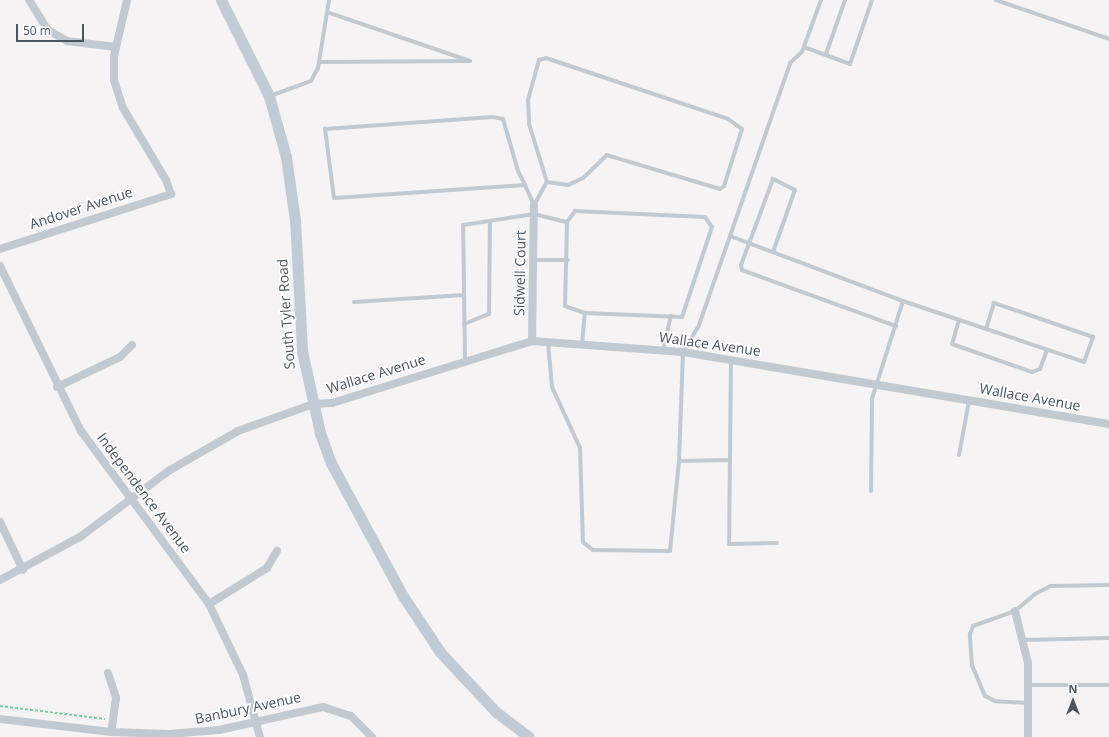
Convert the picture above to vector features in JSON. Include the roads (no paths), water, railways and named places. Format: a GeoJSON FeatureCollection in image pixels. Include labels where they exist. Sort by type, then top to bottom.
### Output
{"type":"FeatureCollection","features":[{"type":"Feature","properties":{"kind":"street"},"geometry":{"type":"LineString","coordinates":[[29,0],[48,30],[67,42],[116,47],[126,0]]}},
{"type":"Feature","properties":{"kind":"street","name":"South Tyler Road"},"geometry":{"type":"LineString","coordinates":[[221,0],[269,96],[291,188],[302,351],[320,433],[346,494],[420,624],[471,687],[529,737]]}},
{"type":"Feature","properties":{"kind":"street","name":"Andover Avenue"},"geometry":{"type":"LineString","coordinates":[[0,249],[170,194],[166,180],[123,108],[114,80],[116,47]]}},
{"type":"Feature","properties":{"kind":"street","name":"Sidwell Court"},"geometry":{"type":"LineString","coordinates":[[532,341],[534,205]]}},
{"type":"Feature","properties":{"kind":"street","name":"Independence Avenue"},"geometry":{"type":"LineString","coordinates":[[0,266],[57,387],[81,431],[209,604],[243,675],[260,737]]}},
{"type":"Feature","properties":{"kind":"street","name":"Wallace Avenue"},"geometry":{"type":"LineString","coordinates":[[0,580],[24,570],[80,537],[170,470],[231,434],[313,404],[332,403],[465,360],[532,341],[663,350],[731,359],[1109,424]]}},
{"type":"Feature","properties":{"kind":"street"},"geometry":{"type":"LineString","coordinates":[[57,387],[120,357],[132,345]]}},
{"type":"Feature","properties":{"kind":"street"},"geometry":{"type":"LineString","coordinates":[[0,522],[24,570]]}},
{"type":"Feature","properties":{"kind":"street"},"geometry":{"type":"LineString","coordinates":[[209,604],[267,568],[277,551]]}},
{"type":"Feature","properties":{"kind":"street"},"geometry":{"type":"LineString","coordinates":[[1015,612],[1028,663],[1028,737]]}},
{"type":"Feature","properties":{"kind":"street"},"geometry":{"type":"LineString","coordinates":[[108,673],[116,698],[111,732]]}},
{"type":"Feature","properties":{"kind":"street","name":"Banbury Avenue"},"geometry":{"type":"LineString","coordinates":[[0,718],[111,732],[180,734],[256,722],[323,707],[351,716],[372,737]]}},
{"type":"Feature","properties":{"kind":"lane"},"geometry":{"type":"LineString","coordinates":[[269,96],[311,81],[319,62],[329,0]]}},
{"type":"Feature","properties":{"kind":"lane"},"geometry":{"type":"LineString","coordinates":[[548,343],[552,387],[580,448],[583,542],[593,550],[670,551],[679,461],[682,352],[699,325],[790,63],[804,47],[821,0]]}},
{"type":"Feature","properties":{"kind":"lane"},"geometry":{"type":"LineString","coordinates":[[826,54],[845,0]]}},
{"type":"Feature","properties":{"kind":"lane"},"geometry":{"type":"LineString","coordinates":[[804,47],[850,64],[872,0]]}},
{"type":"Feature","properties":{"kind":"lane"},"geometry":{"type":"LineString","coordinates":[[996,0],[1109,39]]}},
{"type":"Feature","properties":{"kind":"lane"},"geometry":{"type":"LineString","coordinates":[[319,62],[470,60],[327,12]]}},
{"type":"Feature","properties":{"kind":"lane"},"geometry":{"type":"LineString","coordinates":[[534,205],[547,182],[530,124],[528,100],[539,60],[546,58],[728,120],[742,129],[727,179],[720,189],[607,155],[583,178],[568,185],[547,182]]}},
{"type":"Feature","properties":{"kind":"lane"},"geometry":{"type":"LineString","coordinates":[[524,185],[334,198],[325,129],[503,119],[524,185],[534,205]]}},
{"type":"Feature","properties":{"kind":"lane"},"geometry":{"type":"LineString","coordinates":[[773,252],[796,190],[780,182],[770,181],[748,243],[742,270],[896,326]]}},
{"type":"Feature","properties":{"kind":"lane"},"geometry":{"type":"LineString","coordinates":[[574,210],[705,217],[712,227],[682,317],[585,313],[565,306],[568,260],[567,222],[574,210]]}},
{"type":"Feature","properties":{"kind":"lane"},"geometry":{"type":"LineString","coordinates":[[465,360],[462,225],[534,214],[567,222]]}},
{"type":"Feature","properties":{"kind":"lane"},"geometry":{"type":"LineString","coordinates":[[464,324],[489,314],[490,221]]}},
{"type":"Feature","properties":{"kind":"lane"},"geometry":{"type":"LineString","coordinates":[[730,236],[903,301],[1047,350],[1084,362],[1093,337],[994,303],[986,329]]}},
{"type":"Feature","properties":{"kind":"lane"},"geometry":{"type":"LineString","coordinates":[[533,260],[568,260]]}},
{"type":"Feature","properties":{"kind":"lane"},"geometry":{"type":"LineString","coordinates":[[354,302],[464,295]]}},
{"type":"Feature","properties":{"kind":"lane"},"geometry":{"type":"LineString","coordinates":[[871,491],[872,399],[903,301]]}},
{"type":"Feature","properties":{"kind":"lane"},"geometry":{"type":"LineString","coordinates":[[582,345],[585,313]]}},
{"type":"Feature","properties":{"kind":"lane"},"geometry":{"type":"LineString","coordinates":[[663,350],[671,316]]}},
{"type":"Feature","properties":{"kind":"lane"},"geometry":{"type":"LineString","coordinates":[[959,320],[952,344],[1032,372],[1040,368],[1047,350]]}},
{"type":"Feature","properties":{"kind":"lane"},"geometry":{"type":"LineString","coordinates":[[731,359],[729,544],[777,543]]}},
{"type":"Feature","properties":{"kind":"lane"},"geometry":{"type":"LineString","coordinates":[[960,455],[969,400]]}},
{"type":"Feature","properties":{"kind":"lane"},"geometry":{"type":"LineString","coordinates":[[679,461],[730,460]]}},
{"type":"Feature","properties":{"kind":"lane"},"geometry":{"type":"LineString","coordinates":[[1028,703],[995,701],[985,696],[975,678],[970,654],[970,634],[974,626],[1015,612],[1035,594],[1051,586],[1109,585]]}},
{"type":"Feature","properties":{"kind":"lane"},"geometry":{"type":"LineString","coordinates":[[1022,640],[1109,638]]}},
{"type":"Feature","properties":{"kind":"lane"},"geometry":{"type":"LineString","coordinates":[[1028,685],[1109,685]]}}]}
